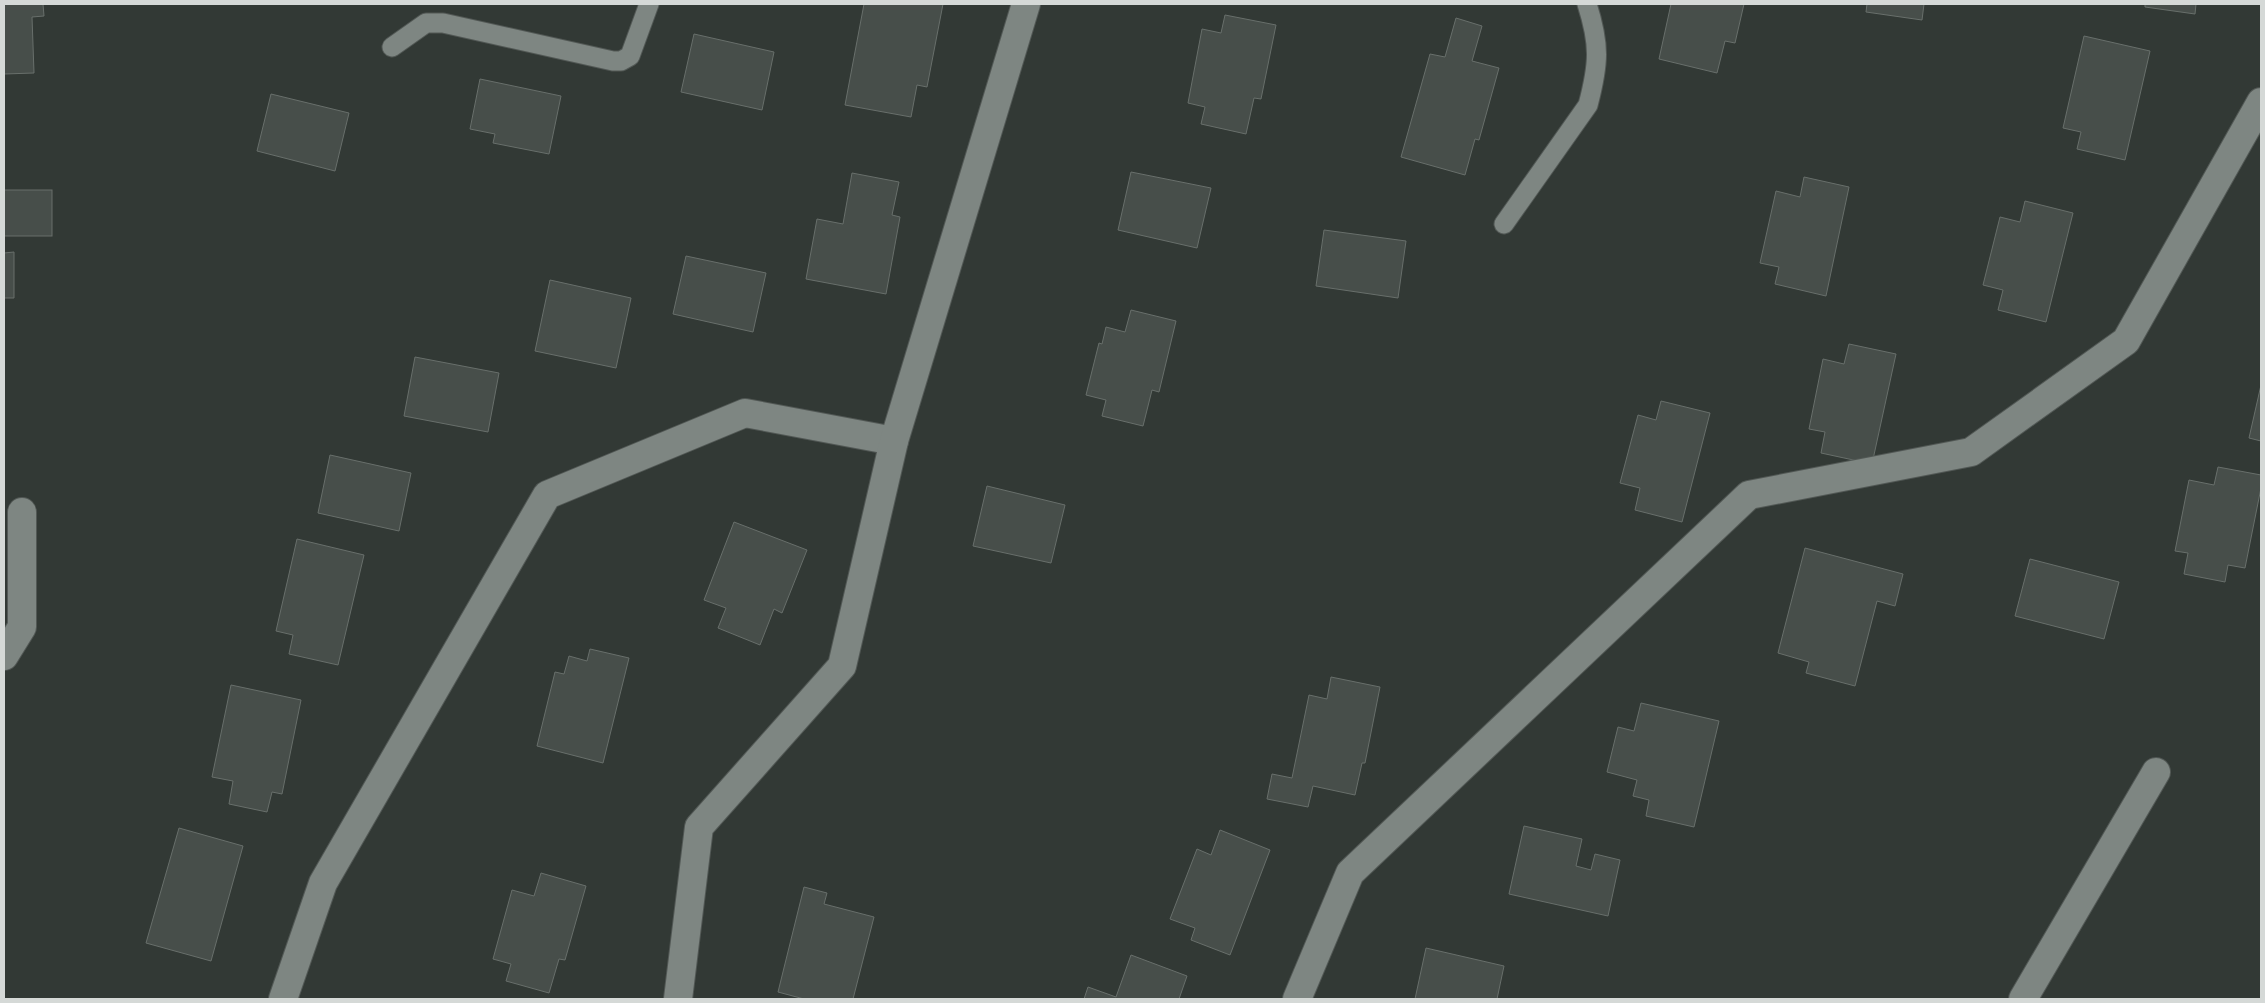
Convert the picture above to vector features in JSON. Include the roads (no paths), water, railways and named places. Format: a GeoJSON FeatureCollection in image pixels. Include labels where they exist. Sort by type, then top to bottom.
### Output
{"type":"FeatureCollection","features":[{"type":"Feature","properties":{"kind":"street"},"geometry":{"type":"LineString","coordinates":[[678,999],[699,827],[842,666],[894,441],[1026,4]]}},
{"type":"Feature","properties":{"kind":"street"},"geometry":{"type":"LineString","coordinates":[[1297,999],[1350,873],[1749,495],[1972,452],[2126,341],[2261,102]]}},
{"type":"Feature","properties":{"kind":"street"},"geometry":{"type":"LineString","coordinates":[[283,999],[323,883],[547,495],[746,413],[894,441]]}},
{"type":"Feature","properties":{"kind":"street"},"geometry":{"type":"LineString","coordinates":[[4,656],[22,626],[22,512]]}},
{"type":"Feature","properties":{"kind":"street"},"geometry":{"type":"LineString","coordinates":[[2023,999],[2156,772]]}},
{"type":"Feature","properties":{"kind":"lane"},"geometry":{"type":"LineString","coordinates":[[392,47],[426,22],[443,23],[612,61],[621,61],[630,56],[649,4]]}},
{"type":"Feature","properties":{"kind":"lane"},"geometry":{"type":"LineString","coordinates":[[1504,224],[1588,105],[1594,81],[1598,49],[1587,4]]}}]}
